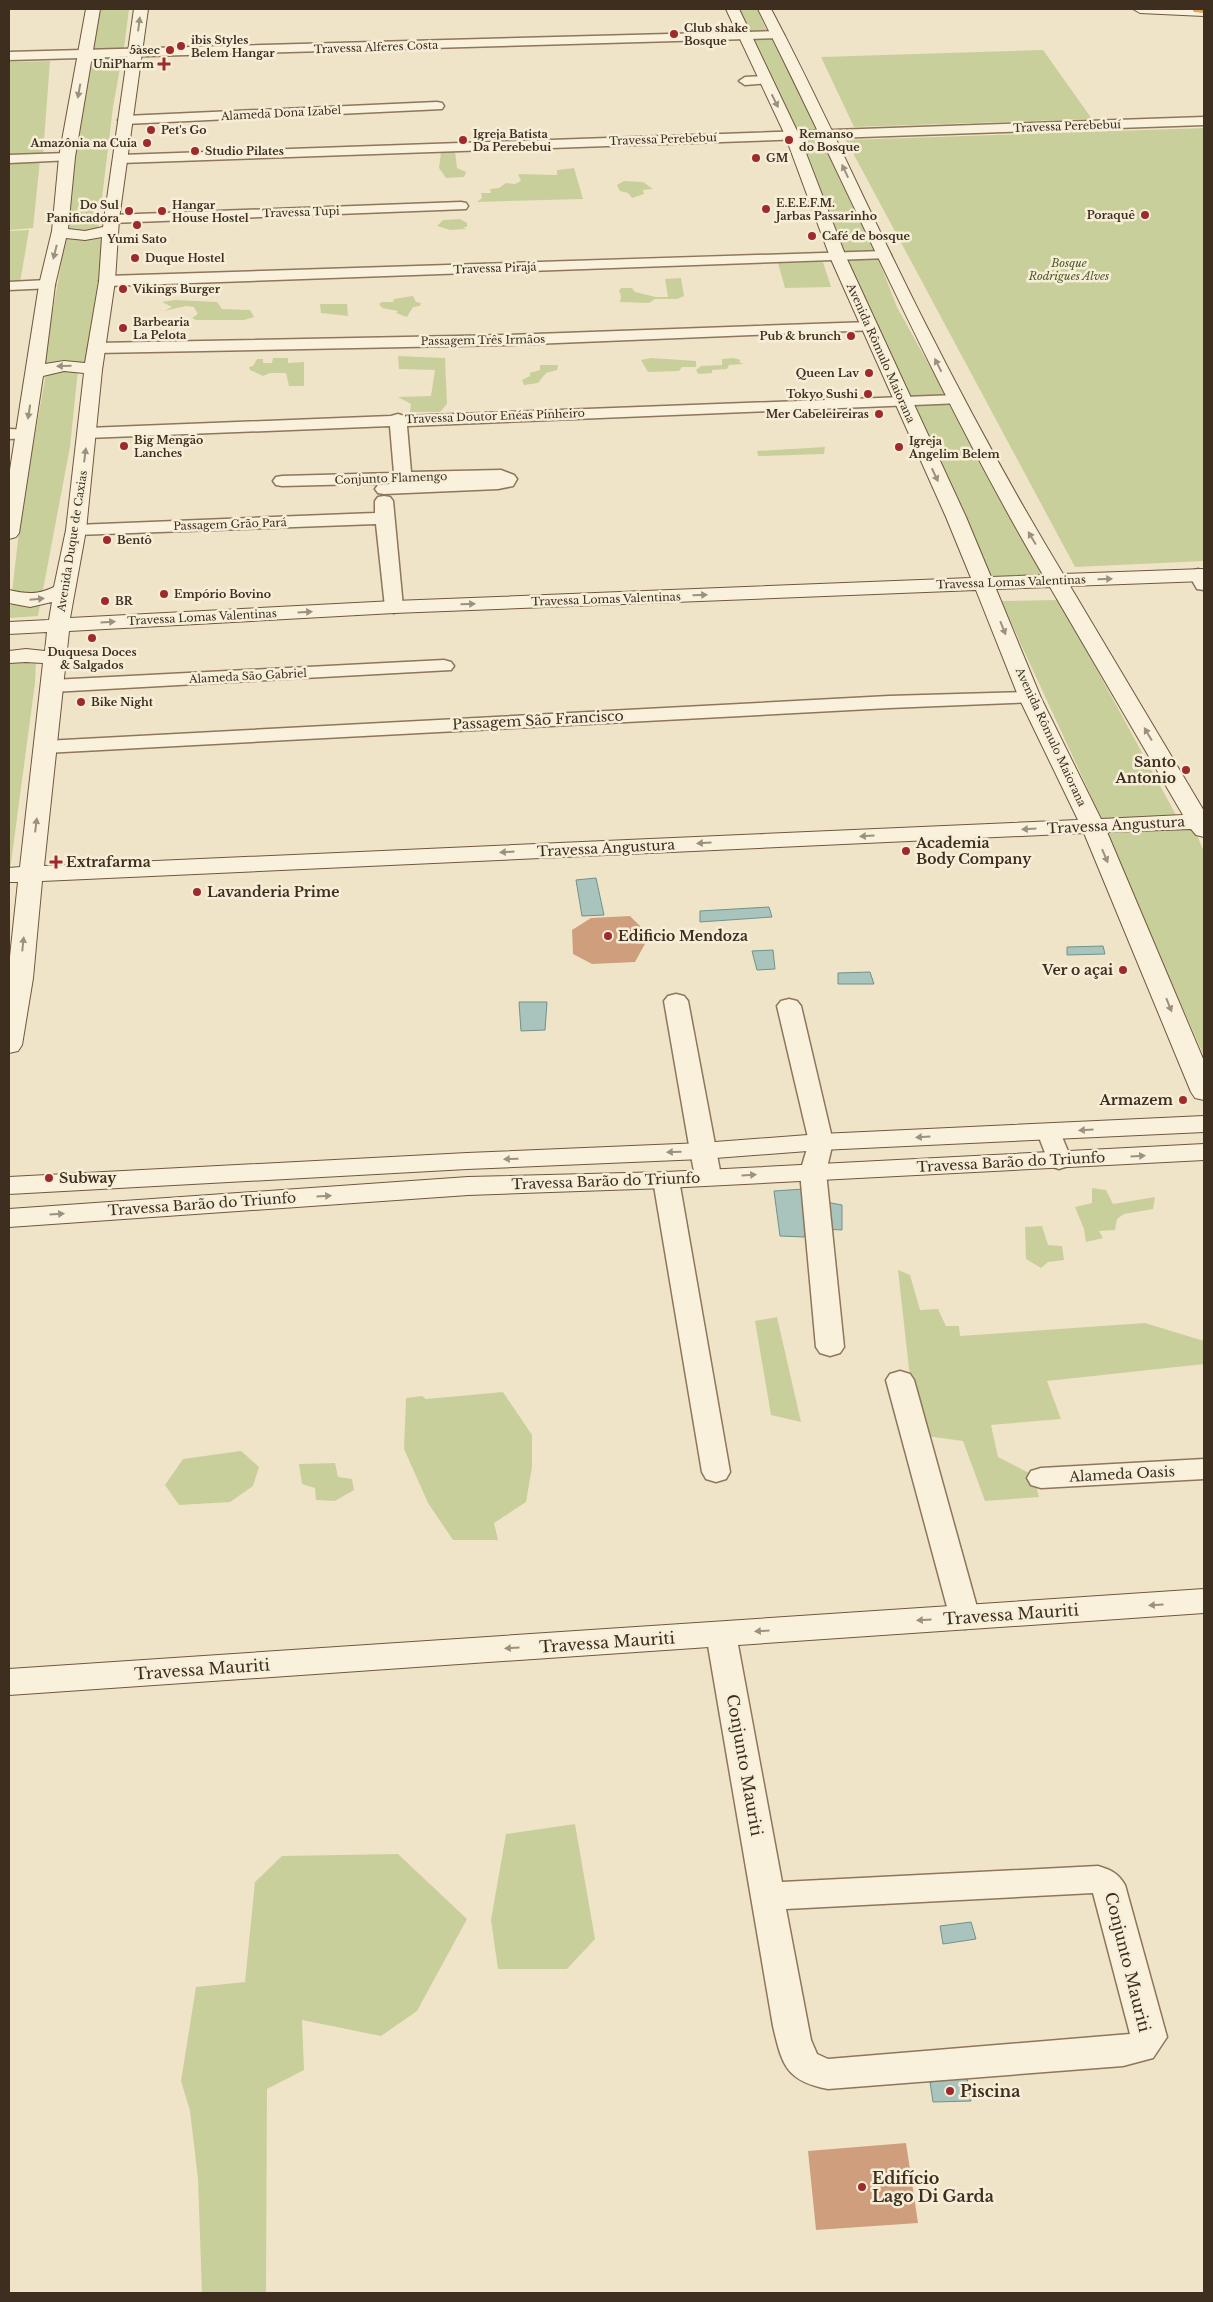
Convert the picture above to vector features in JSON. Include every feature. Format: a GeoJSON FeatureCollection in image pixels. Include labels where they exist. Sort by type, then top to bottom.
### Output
{"type":"FeatureCollection","features":[{"type":"Feature","properties":{"kind":"highway"},"geometry":{"type":"LineString","coordinates":[[1199,9],[1204,10]]}},
{"type":"Feature","properties":{"kind":"street"},"geometry":{"type":"LineString","coordinates":[[9,533],[17,434],[35,373],[47,285],[60,230],[67,157],[93,9]]}},
{"type":"Feature","properties":{"kind":"street","name":"Avenida Duque de Caxias"},"geometry":{"type":"LineString","coordinates":[[9,1045],[20,874],[45,747],[54,660],[64,590],[76,530],[93,370],[107,281],[111,224],[141,9]]}},
{"type":"Feature","properties":{"kind":"street","name":"Avenida Rômulo Maiorana"},"geometry":{"type":"LineString","coordinates":[[732,9],[792,135],[838,257],[984,583],[1030,698],[1092,826],[1204,1092]]}},
{"type":"Feature","properties":{"kind":"street"},"geometry":{"type":"LineString","coordinates":[[765,9],[828,134],[884,255],[1010,503],[1203,824]]}},
{"type":"Feature","properties":{"kind":"street"},"geometry":{"type":"LineString","coordinates":[[1140,9],[1204,10]]}},
{"type":"Feature","properties":{"kind":"street","name":"Travessa Alferes Costa"},"geometry":{"type":"LineString","coordinates":[[9,56],[778,36]]}},
{"type":"Feature","properties":{"kind":"street"},"geometry":{"type":"LineString","coordinates":[[745,81],[765,80]]}},
{"type":"Feature","properties":{"kind":"street"},"geometry":{"type":"LineString","coordinates":[[126,114],[412,94]]}},
{"type":"Feature","properties":{"kind":"street","name":"Alameda Dona Izabel"},"geometry":{"type":"LineString","coordinates":[[126,114],[437,106]]}},
{"type":"Feature","properties":{"kind":"street","name":"Travessa Perebebuí"},"geometry":{"type":"LineString","coordinates":[[121,158],[1204,121]]}},
{"type":"Feature","properties":{"kind":"street"},"geometry":{"type":"LineString","coordinates":[[9,159],[67,157]]}},
{"type":"Feature","properties":{"kind":"street","name":"Travessa Tupi"},"geometry":{"type":"LineString","coordinates":[[111,224],[461,206]]}},
{"type":"Feature","properties":{"kind":"street"},"geometry":{"type":"LineString","coordinates":[[60,230],[69,235],[84,236],[111,224]]}},
{"type":"Feature","properties":{"kind":"street","name":"Travessa Pirajá"},"geometry":{"type":"LineString","coordinates":[[107,281],[884,255]]}},
{"type":"Feature","properties":{"kind":"street"},"geometry":{"type":"LineString","coordinates":[[9,286],[47,285]]}},
{"type":"Feature","properties":{"kind":"street","name":"Passagem Três Irmãos"},"geometry":{"type":"LineString","coordinates":[[96,348],[516,339],[870,327]]}},
{"type":"Feature","properties":{"kind":"street"},"geometry":{"type":"LineString","coordinates":[[35,373],[62,365],[93,370]]}},
{"type":"Feature","properties":{"kind":"street","name":"Travessa Doutor Enéas Pinheiro"},"geometry":{"type":"LineString","coordinates":[[87,433],[398,419],[956,400]]}},
{"type":"Feature","properties":{"kind":"street"},"geometry":{"type":"LineString","coordinates":[[398,419],[403,478]]}},
{"type":"Feature","properties":{"kind":"street","name":"Conjunto Flamengo"},"geometry":{"type":"LineString","coordinates":[[282,481],[384,484],[498,484],[507,482],[508,478],[501,475],[403,478],[384,484]]}},
{"type":"Feature","properties":{"kind":"street"},"geometry":{"type":"LineString","coordinates":[[384,484],[384,518],[394,607]]}},
{"type":"Feature","properties":{"kind":"street","name":"Passagem Grão Pará"},"geometry":{"type":"LineString","coordinates":[[76,530],[384,518]]}},
{"type":"Feature","properties":{"kind":"street","name":"Travessa Lomas Valentinas"},"geometry":{"type":"LineString","coordinates":[[9,628],[394,607],[1057,580],[1202,578]]}},
{"type":"Feature","properties":{"kind":"street"},"geometry":{"type":"LineString","coordinates":[[9,596],[15,599],[37,600],[53,597],[64,590]]}},
{"type":"Feature","properties":{"kind":"street"},"geometry":{"type":"LineString","coordinates":[[9,657],[38,655],[54,660]]}},
{"type":"Feature","properties":{"kind":"street","name":"Alameda São Gabriel"},"geometry":{"type":"LineString","coordinates":[[52,686],[444,666]]}},
{"type":"Feature","properties":{"kind":"street","name":"Passagem São Francisco"},"geometry":{"type":"LineString","coordinates":[[45,747],[889,702],[1030,698]]}},
{"type":"Feature","properties":{"kind":"street","name":"Travessa Angustura"},"geometry":{"type":"LineString","coordinates":[[20,874],[1092,826],[1203,824]]}},
{"type":"Feature","properties":{"kind":"street"},"geometry":{"type":"LineString","coordinates":[[676,1001],[705,1164]]}},
{"type":"Feature","properties":{"kind":"street"},"geometry":{"type":"LineString","coordinates":[[789,1006],[821,1142],[813,1172],[830,1347]]}},
{"type":"Feature","properties":{"kind":"street","name":"Travessa Barão do Triunfo"},"geometry":{"type":"LineString","coordinates":[[9,1218],[468,1173],[666,1180],[705,1164],[821,1142],[1204,1124]]}},
{"type":"Feature","properties":{"kind":"street"},"geometry":{"type":"LineString","coordinates":[[1049,1132],[1059,1160]]}},
{"type":"Feature","properties":{"kind":"street","name":"Travessa Barão do Triunfo"},"geometry":{"type":"LineString","coordinates":[[9,1186],[468,1173],[705,1164],[813,1172],[1204,1152]]}},
{"type":"Feature","properties":{"kind":"street"},"geometry":{"type":"LineString","coordinates":[[666,1180],[716,1472]]}},
{"type":"Feature","properties":{"kind":"street"},"geometry":{"type":"LineString","coordinates":[[900,1380],[965,1618]]}},
{"type":"Feature","properties":{"kind":"street","name":"Alameda Oasis"},"geometry":{"type":"LineString","coordinates":[[1040,1478],[1204,1469]]}},
{"type":"Feature","properties":{"kind":"street","name":"Travessa Mauriti"},"geometry":{"type":"LineString","coordinates":[[9,1682],[1204,1602]]}},
{"type":"Feature","properties":{"kind":"street","name":"Conjunto Mauriti"},"geometry":{"type":"LineString","coordinates":[[721,1634],[767,1896],[793,2034],[803,2063],[810,2070],[828,2074],[1123,2051],[1141,2047],[1149,2037],[1108,1885],[1098,1879],[767,1896]]}},
{"type":"Feature","properties":{"kind":"green space"},"geometry":{"type":"Polygon","coordinates":[[[100,9],[129,9],[113,107],[98,231],[90,233],[68,230],[75,144],[100,9]]]}},
{"type":"Feature","properties":{"kind":"green space"},"geometry":{"type":"Polygon","coordinates":[[[737,9],[757,9],[767,31],[748,31],[737,9]]]}},
{"type":"Feature","properties":{"kind":"green space"},"geometry":{"type":"Polygon","coordinates":[[[774,37],[821,132],[796,132],[749,38],[774,37]]]}},
{"type":"Feature","properties":{"kind":"green space"},"geometry":{"type":"Polygon","coordinates":[[[1043,50],[1092,119],[854,127],[821,57],[1043,50]]]}},
{"type":"Feature","properties":{"kind":"green space"},"geometry":{"type":"Polygon","coordinates":[[[50,61],[43,154],[9,155],[9,62],[50,61]]]}},
{"type":"Feature","properties":{"kind":"green space","name":"Bosque Rodrigues Alves"},"geometry":{"type":"Polygon","coordinates":[[[1204,128],[1204,561],[1075,567],[846,140],[1204,128]]]}},
{"type":"Feature","properties":{"kind":"green space"},"geometry":{"type":"Polygon","coordinates":[[[823,135],[867,230],[897,307],[1045,575],[992,576],[986,574],[845,260],[796,136],[823,135]]]}},
{"type":"Feature","properties":{"kind":"green space"},"geometry":{"type":"Polygon","coordinates":[[[455,151],[457,168],[466,172],[464,177],[446,178],[439,168],[441,152],[455,151]]]}},
{"type":"Feature","properties":{"kind":"green space"},"geometry":{"type":"Polygon","coordinates":[[[40,160],[33,228],[9,230],[9,162],[40,160]]]}},
{"type":"Feature","properties":{"kind":"green space"},"geometry":{"type":"Polygon","coordinates":[[[574,168],[583,199],[477,202],[482,198],[481,193],[491,193],[490,189],[499,188],[506,183],[515,184],[521,181],[518,174],[557,175],[557,170],[574,168]]]}},
{"type":"Feature","properties":{"kind":"green space"},"geometry":{"type":"Polygon","coordinates":[[[624,181],[643,182],[653,189],[643,190],[644,194],[632,198],[628,193],[620,191],[617,185],[624,181]]]}},
{"type":"Feature","properties":{"kind":"green space"},"geometry":{"type":"Polygon","coordinates":[[[460,219],[467,223],[467,227],[463,227],[466,229],[450,230],[437,226],[443,220],[460,219]]]}},
{"type":"Feature","properties":{"kind":"green space"},"geometry":{"type":"Polygon","coordinates":[[[29,230],[20,283],[9,284],[9,231],[29,230]]]}},
{"type":"Feature","properties":{"kind":"green space"},"geometry":{"type":"Polygon","coordinates":[[[105,234],[85,365],[43,366],[66,236],[105,234]]]}},
{"type":"Feature","properties":{"kind":"green space"},"geometry":{"type":"Polygon","coordinates":[[[823,262],[831,287],[785,288],[778,263],[823,262]]]}},
{"type":"Feature","properties":{"kind":"green space"},"geometry":{"type":"Polygon","coordinates":[[[681,278],[684,296],[677,299],[655,299],[649,303],[620,302],[621,296],[619,291],[621,288],[632,288],[635,292],[656,297],[668,297],[665,279],[681,278]]]}},
{"type":"Feature","properties":{"kind":"green space"},"geometry":{"type":"Polygon","coordinates":[[[413,296],[416,302],[421,303],[420,306],[413,307],[407,317],[396,313],[398,311],[382,308],[379,304],[382,302],[393,302],[394,299],[413,296]]]}},
{"type":"Feature","properties":{"kind":"green space"},"geometry":{"type":"Polygon","coordinates":[[[175,300],[217,302],[222,309],[250,310],[254,317],[244,320],[196,320],[192,318],[198,314],[194,307],[186,306],[164,311],[172,307],[162,302],[175,300]]]}},
{"type":"Feature","properties":{"kind":"green space"},"geometry":{"type":"Polygon","coordinates":[[[320,304],[347,304],[348,316],[321,313],[320,304]]]}},
{"type":"Feature","properties":{"kind":"green space"},"geometry":{"type":"Polygon","coordinates":[[[398,356],[445,358],[447,404],[440,412],[410,412],[411,404],[398,397],[431,396],[435,370],[399,369],[398,356]]]}},
{"type":"Feature","properties":{"kind":"green space"},"geometry":{"type":"Polygon","coordinates":[[[273,358],[288,358],[288,363],[304,362],[304,386],[289,386],[286,373],[270,373],[263,376],[250,370],[249,367],[253,366],[257,359],[263,359],[263,363],[272,363],[273,358]]]}},
{"type":"Feature","properties":{"kind":"green space"},"geometry":{"type":"Polygon","coordinates":[[[651,358],[696,361],[696,367],[682,367],[679,371],[648,372],[641,360],[651,358]]]}},
{"type":"Feature","properties":{"kind":"green space"},"geometry":{"type":"Polygon","coordinates":[[[733,358],[741,360],[739,362],[744,364],[729,365],[727,369],[712,370],[712,373],[698,374],[696,370],[701,366],[722,365],[722,359],[733,358]]]}},
{"type":"Feature","properties":{"kind":"green space"},"geometry":{"type":"Polygon","coordinates":[[[540,365],[558,365],[557,370],[546,373],[538,383],[524,385],[522,380],[530,376],[530,373],[540,370],[540,365]]]}},
{"type":"Feature","properties":{"kind":"green space"},"geometry":{"type":"Polygon","coordinates":[[[48,370],[78,370],[70,447],[38,616],[9,618],[21,514],[48,370]]]}},
{"type":"Feature","properties":{"kind":"green space"},"geometry":{"type":"Polygon","coordinates":[[[825,447],[824,454],[758,456],[757,451],[825,447]]]}},
{"type":"Feature","properties":{"kind":"green space"},"geometry":{"type":"Polygon","coordinates":[[[1059,600],[1176,815],[1102,820],[1001,601],[1059,600]]]}},
{"type":"Feature","properties":{"kind":"green space"},"geometry":{"type":"Polygon","coordinates":[[[36,660],[35,683],[9,878],[9,663],[36,660]]]}},
{"type":"Feature","properties":{"kind":"green space"},"geometry":{"type":"Polygon","coordinates":[[[1193,825],[1204,852],[1204,1056],[1105,832],[1193,825]]]}},
{"type":"Feature","properties":{"kind":"green space"},"geometry":{"type":"Polygon","coordinates":[[[1092,1188],[1106,1190],[1113,1204],[1155,1197],[1153,1209],[1124,1214],[1117,1219],[1115,1230],[1099,1231],[1103,1238],[1086,1242],[1084,1229],[1075,1207],[1092,1203],[1092,1188]]]}},
{"type":"Feature","properties":{"kind":"green space"},"geometry":{"type":"Polygon","coordinates":[[[1042,1226],[1048,1245],[1062,1246],[1064,1260],[1048,1262],[1041,1268],[1026,1259],[1025,1227],[1042,1226]]]}},
{"type":"Feature","properties":{"kind":"green space"},"geometry":{"type":"Polygon","coordinates":[[[898,1270],[910,1275],[920,1310],[938,1309],[946,1326],[959,1326],[960,1336],[1145,1323],[1204,1341],[1204,1364],[1047,1381],[1061,1419],[991,1425],[998,1457],[1033,1475],[1039,1497],[985,1501],[963,1441],[926,1436],[909,1369],[898,1270]]]}},
{"type":"Feature","properties":{"kind":"green space"},"geometry":{"type":"Polygon","coordinates":[[[777,1317],[801,1422],[771,1415],[755,1321],[777,1317]]]}},
{"type":"Feature","properties":{"kind":"green space"},"geometry":{"type":"Polygon","coordinates":[[[503,1392],[532,1435],[532,1467],[526,1502],[494,1523],[498,1540],[453,1540],[428,1503],[404,1449],[406,1398],[422,1396],[426,1399],[503,1392]]]}},
{"type":"Feature","properties":{"kind":"green space"},"geometry":{"type":"Polygon","coordinates":[[[241,1451],[259,1467],[253,1486],[230,1502],[179,1505],[165,1485],[183,1459],[241,1451]]]}},
{"type":"Feature","properties":{"kind":"green space"},"geometry":{"type":"Polygon","coordinates":[[[335,1463],[338,1477],[352,1479],[354,1490],[335,1501],[316,1500],[315,1488],[302,1484],[299,1464],[335,1463]]]}},
{"type":"Feature","properties":{"kind":"green space"},"geometry":{"type":"Polygon","coordinates":[[[575,1824],[595,1939],[567,1969],[498,1969],[491,1920],[506,1834],[575,1824]]]}},
{"type":"Feature","properties":{"kind":"green space"},"geometry":{"type":"Polygon","coordinates":[[[398,1854],[467,1919],[417,2011],[381,2036],[302,2020],[304,2070],[267,2089],[266,2293],[202,2293],[198,2179],[190,2111],[181,2081],[196,1987],[245,1982],[255,1882],[282,1856],[398,1854]]]}},
{"type":"Feature","properties":{"kind":"water"},"geometry":{"type":"Polygon","coordinates":[[[596,878],[604,915],[582,916],[576,880],[596,878]]]}},
{"type":"Feature","properties":{"kind":"water"},"geometry":{"type":"Polygon","coordinates":[[[769,907],[772,917],[700,922],[700,911],[769,907]]]}},
{"type":"Feature","properties":{"kind":"water"},"geometry":{"type":"Polygon","coordinates":[[[1103,946],[1105,954],[1067,955],[1067,947],[1103,946]]]}},
{"type":"Feature","properties":{"kind":"water"},"geometry":{"type":"Polygon","coordinates":[[[773,950],[775,969],[757,970],[752,951],[773,950]]]}},
{"type":"Feature","properties":{"kind":"water"},"geometry":{"type":"Polygon","coordinates":[[[870,972],[874,984],[838,984],[838,973],[870,972]]]}},
{"type":"Feature","properties":{"kind":"water"},"geometry":{"type":"Polygon","coordinates":[[[519,1002],[547,1002],[545,1030],[521,1031],[519,1002]]]}},
{"type":"Feature","properties":{"kind":"water"},"geometry":{"type":"Polygon","coordinates":[[[804,1189],[809,1225],[804,1237],[780,1236],[774,1191],[804,1189]]]}},
{"type":"Feature","properties":{"kind":"water"},"geometry":{"type":"Polygon","coordinates":[[[826,1202],[842,1205],[842,1230],[825,1229],[826,1202]]]}},
{"type":"Feature","properties":{"kind":"water"},"geometry":{"type":"Polygon","coordinates":[[[971,1922],[976,1939],[943,1944],[940,1926],[971,1922]]]}},
{"type":"Feature","properties":{"kind":"water","name":"Piscina"},"geometry":{"type":"Polygon","coordinates":[[[967,2078],[971,2101],[933,2102],[930,2082],[967,2078]]]}},
{"type":"Feature","properties":{"kind":"building","name":"Edificio Mendoza"},"geometry":{"type":"Polygon","coordinates":[[[630,916],[642,928],[646,942],[635,962],[592,964],[573,954],[572,930],[591,918],[630,916]]]}},
{"type":"Feature","properties":{"kind":"building","name":"Edifício Lago Di Garda"},"geometry":{"type":"Polygon","coordinates":[[[906,2143],[918,2223],[816,2230],[808,2151],[906,2143]]]}},
{"type":"Feature","properties":{"kind":"place","name":"Club shake Bosque"},"geometry":{"type":"Point","coordinates":[674,34]}},
{"type":"Feature","properties":{"kind":"place","name":"ibis Styles Belem Hangar"},"geometry":{"type":"Point","coordinates":[181,46]}},
{"type":"Feature","properties":{"kind":"place","name":"5àsec"},"geometry":{"type":"Point","coordinates":[170,50]}},
{"type":"Feature","properties":{"kind":"place","name":"UniPharm"},"geometry":{"type":"Point","coordinates":[164,64]}},
{"type":"Feature","properties":{"kind":"place","name":"Pet's Go"},"geometry":{"type":"Point","coordinates":[151,130]}},
{"type":"Feature","properties":{"kind":"place","name":"Igreja Batista Da Perebebui"},"geometry":{"type":"Point","coordinates":[463,140]}},
{"type":"Feature","properties":{"kind":"place","name":"Remanso do Bosque"},"geometry":{"type":"Point","coordinates":[789,140]}},
{"type":"Feature","properties":{"kind":"place","name":"Amazônia na Cuia"},"geometry":{"type":"Point","coordinates":[147,143]}},
{"type":"Feature","properties":{"kind":"place","name":"Studio Pilates"},"geometry":{"type":"Point","coordinates":[195,151]}},
{"type":"Feature","properties":{"kind":"place","name":"GM"},"geometry":{"type":"Point","coordinates":[756,158]}},
{"type":"Feature","properties":{"kind":"place","name":"E.E.E.F.M. Jarbas Passarinho"},"geometry":{"type":"Point","coordinates":[766,209]}},
{"type":"Feature","properties":{"kind":"place","name":"Do Sul Panificadora"},"geometry":{"type":"Point","coordinates":[129,211]}},
{"type":"Feature","properties":{"kind":"place","name":"Hangar House Hostel"},"geometry":{"type":"Point","coordinates":[162,211]}},
{"type":"Feature","properties":{"kind":"place","name":"Poraquê"},"geometry":{"type":"Point","coordinates":[1145,215]}},
{"type":"Feature","properties":{"kind":"place","name":"Yumi Sato"},"geometry":{"type":"Point","coordinates":[137,225]}},
{"type":"Feature","properties":{"kind":"place","name":"Café de bosque"},"geometry":{"type":"Point","coordinates":[812,236]}},
{"type":"Feature","properties":{"kind":"place","name":"Duque Hostel"},"geometry":{"type":"Point","coordinates":[135,258]}},
{"type":"Feature","properties":{"kind":"place","name":"Vikings Burger"},"geometry":{"type":"Point","coordinates":[123,289]}},
{"type":"Feature","properties":{"kind":"place","name":"Barbearia La Pelota"},"geometry":{"type":"Point","coordinates":[123,328]}},
{"type":"Feature","properties":{"kind":"place","name":"Pub & brunch"},"geometry":{"type":"Point","coordinates":[851,336]}},
{"type":"Feature","properties":{"kind":"place","name":"Queen Lav"},"geometry":{"type":"Point","coordinates":[869,373]}},
{"type":"Feature","properties":{"kind":"place","name":"Tokyo Sushi"},"geometry":{"type":"Point","coordinates":[868,394]}},
{"type":"Feature","properties":{"kind":"place","name":"Mer Cabeleireiras"},"geometry":{"type":"Point","coordinates":[879,414]}},
{"type":"Feature","properties":{"kind":"place","name":"Big Mengão Lanches"},"geometry":{"type":"Point","coordinates":[124,446]}},
{"type":"Feature","properties":{"kind":"place","name":"Igreja Angelim Belem"},"geometry":{"type":"Point","coordinates":[899,447]}},
{"type":"Feature","properties":{"kind":"place","name":"Bentô"},"geometry":{"type":"Point","coordinates":[107,540]}},
{"type":"Feature","properties":{"kind":"place","name":"Empório Bovino"},"geometry":{"type":"Point","coordinates":[164,594]}},
{"type":"Feature","properties":{"kind":"place","name":"BR"},"geometry":{"type":"Point","coordinates":[105,601]}},
{"type":"Feature","properties":{"kind":"place","name":"Duquesa Doces & Salgados"},"geometry":{"type":"Point","coordinates":[92,638]}},
{"type":"Feature","properties":{"kind":"place","name":"Bike Night"},"geometry":{"type":"Point","coordinates":[81,702]}},
{"type":"Feature","properties":{"kind":"place","name":"Santo Antonio"},"geometry":{"type":"Point","coordinates":[1186,770]}},
{"type":"Feature","properties":{"kind":"place","name":"Academia Body Company"},"geometry":{"type":"Point","coordinates":[906,851]}},
{"type":"Feature","properties":{"kind":"place","name":"Extrafarma"},"geometry":{"type":"Point","coordinates":[56,862]}},
{"type":"Feature","properties":{"kind":"place","name":"Lavanderia Prime"},"geometry":{"type":"Point","coordinates":[197,892]}},
{"type":"Feature","properties":{"kind":"place","name":"Edificio Mendoza"},"geometry":{"type":"Point","coordinates":[608,936]}},
{"type":"Feature","properties":{"kind":"place","name":"Ver o açai"},"geometry":{"type":"Point","coordinates":[1123,970]}},
{"type":"Feature","properties":{"kind":"place","name":"Armazem"},"geometry":{"type":"Point","coordinates":[1183,1100]}},
{"type":"Feature","properties":{"kind":"place","name":"Subway"},"geometry":{"type":"Point","coordinates":[49,1178]}},
{"type":"Feature","properties":{"kind":"place","name":"Piscina"},"geometry":{"type":"Point","coordinates":[950,2091]}},
{"type":"Feature","properties":{"kind":"place","name":"Edifício Lago Di Garda"},"geometry":{"type":"Point","coordinates":[862,2187]}}]}
